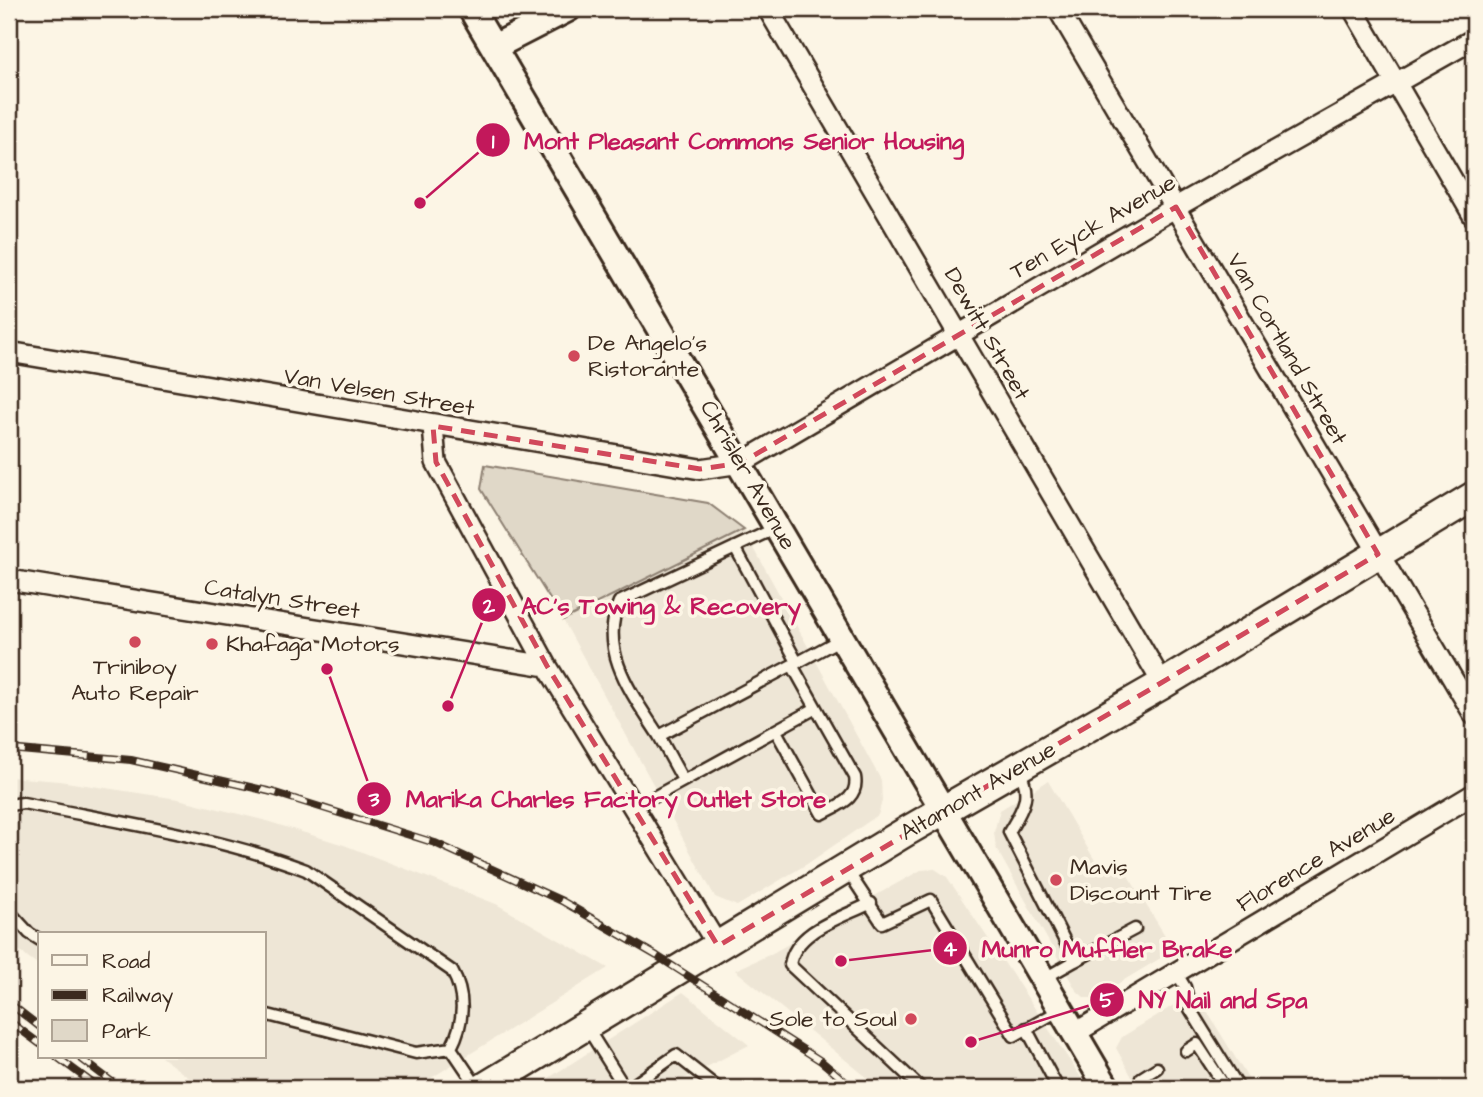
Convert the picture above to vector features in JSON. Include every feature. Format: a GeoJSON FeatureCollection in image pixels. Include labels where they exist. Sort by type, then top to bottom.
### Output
{"type":"FeatureCollection","features":[{"type":"Feature","properties":{"kind":"main road","name":"Altamont Avenue"},"geometry":{"type":"LineString","coordinates":[[481,1088],[941,811],[1163,684],[1474,496]]}},
{"type":"Feature","properties":{"kind":"street","name":"Chrisler Avenue"},"geometry":{"type":"LineString","coordinates":[[471,9],[741,463],[941,811],[1107,1088]]}},
{"type":"Feature","properties":{"kind":"street"},"geometry":{"type":"LineString","coordinates":[[494,47],[521,20],[540,9]]}},
{"type":"Feature","properties":{"kind":"street"},"geometry":{"type":"LineString","coordinates":[[494,47],[568,9]]}},
{"type":"Feature","properties":{"kind":"street","name":"Dewitt Street"},"geometry":{"type":"LineString","coordinates":[[768,9],[1163,684]]}},
{"type":"Feature","properties":{"kind":"street","name":"Van Cortland Street"},"geometry":{"type":"LineString","coordinates":[[1058,9],[1474,715]]}},
{"type":"Feature","properties":{"kind":"street"},"geometry":{"type":"LineString","coordinates":[[1353,9],[1474,217]]}},
{"type":"Feature","properties":{"kind":"street","name":"Ten Eyck Avenue"},"geometry":{"type":"LineString","coordinates":[[741,463],[1176,207],[1474,39]]}},
{"type":"Feature","properties":{"kind":"street","name":"Van Velsen Street"},"geometry":{"type":"LineString","coordinates":[[9,352],[433,426],[700,469],[741,463]]}},
{"type":"Feature","properties":{"kind":"street"},"geometry":{"type":"LineString","coordinates":[[433,426],[436,462],[547,666],[718,946]]}},
{"type":"Feature","properties":{"kind":"street","name":"Catalyn Street"},"geometry":{"type":"LineString","coordinates":[[9,580],[547,666]]}},
{"type":"Feature","properties":{"kind":"street","name":"Florence Avenue"},"geometry":{"type":"LineString","coordinates":[[1075,1034],[1474,794]]}},
{"type":"Feature","properties":{"kind":"lane"},"geometry":{"type":"LineString","coordinates":[[683,780],[614,659],[612,618],[620,602],[778,527]]}},
{"type":"Feature","properties":{"kind":"lane"},"geometry":{"type":"LineString","coordinates":[[735,547],[816,708],[855,777],[857,786],[850,798],[821,814],[776,731]]}},
{"type":"Feature","properties":{"kind":"lane"},"geometry":{"type":"LineString","coordinates":[[659,736],[842,638]]}},
{"type":"Feature","properties":{"kind":"lane"},"geometry":{"type":"LineString","coordinates":[[634,808],[816,708]]}},
{"type":"Feature","properties":{"kind":"lane"},"geometry":{"type":"LineString","coordinates":[[1017,767],[1026,783],[1027,803],[1009,832],[1076,961]]}},
{"type":"Feature","properties":{"kind":"lane"},"geometry":{"type":"LineString","coordinates":[[9,804],[23,803],[141,827],[278,860],[306,870],[452,971],[462,997],[458,1033],[451,1048]]}},
{"type":"Feature","properties":{"kind":"lane"},"geometry":{"type":"LineString","coordinates":[[847,870],[882,923],[931,900],[1014,1035],[1060,1010]]}},
{"type":"Feature","properties":{"kind":"lane"},"geometry":{"type":"LineString","coordinates":[[871,903],[802,938],[792,952],[790,965],[921,1088]]}},
{"type":"Feature","properties":{"kind":"lane"},"geometry":{"type":"LineString","coordinates":[[9,911],[38,939]]}},
{"type":"Feature","properties":{"kind":"lane"},"geometry":{"type":"LineString","coordinates":[[1042,979],[1135,929]]}},
{"type":"Feature","properties":{"kind":"lane"},"geometry":{"type":"LineString","coordinates":[[1176,972],[1185,987],[1190,1009],[1239,1088]]}},
{"type":"Feature","properties":{"kind":"lane"},"geometry":{"type":"LineString","coordinates":[[266,1015],[416,1053],[451,1048]]}},
{"type":"Feature","properties":{"kind":"lane"},"geometry":{"type":"LineString","coordinates":[[586,1026],[627,1088],[676,1055],[718,1088]]}},
{"type":"Feature","properties":{"kind":"lane"},"geometry":{"type":"LineString","coordinates":[[1026,1028],[1058,1088]]}},
{"type":"Feature","properties":{"kind":"lane"},"geometry":{"type":"LineString","coordinates":[[1186,1051],[1197,1044],[1226,1088]]}},
{"type":"Feature","properties":{"kind":"lane"},"geometry":{"type":"LineString","coordinates":[[451,1048],[481,1088]]}},
{"type":"Feature","properties":{"kind":"lane"},"geometry":{"type":"LineString","coordinates":[[1147,1088],[1140,1078],[1157,1068]]}},
{"type":"Feature","properties":{"kind":"highlighted area"},"geometry":{"type":"Polygon","coordinates":[[[1176,207],[1378,554],[718,946],[547,666],[436,462],[433,426],[700,469],[741,463],[1176,207]]]}},
{"type":"Feature","properties":{"kind":"shaded area"},"geometry":{"type":"Polygon","coordinates":[[[744,530],[881,780],[882,801],[878,815],[807,864],[737,906],[715,897],[563,620],[744,530]]]}},
{"type":"Feature","properties":{"kind":"shaded area"},"geometry":{"type":"Polygon","coordinates":[[[9,777],[59,781],[178,799],[263,820],[344,845],[496,904],[608,968],[415,1088],[203,1088],[162,1058],[266,1058],[266,932],[38,932],[38,965],[9,943],[9,777]]]}},
{"type":"Feature","properties":{"kind":"shaded area"},"geometry":{"type":"Polygon","coordinates":[[[1048,781],[1100,869],[1119,861],[1174,950],[1094,998],[1085,998],[1076,990],[996,848],[994,832],[1000,810],[1048,781]]]}},
{"type":"Feature","properties":{"kind":"shaded area"},"geometry":{"type":"Polygon","coordinates":[[[935,869],[947,877],[1088,1088],[880,1088],[735,970],[769,955],[921,870],[935,869]]]}},
{"type":"Feature","properties":{"kind":"shaded area"},"geometry":{"type":"Polygon","coordinates":[[[683,992],[749,1045],[666,1088],[533,1088],[683,992]]]}},
{"type":"Feature","properties":{"kind":"shaded area"},"geometry":{"type":"Polygon","coordinates":[[[1195,992],[1254,1088],[1138,1088],[1116,1048],[1122,1037],[1195,992]]]}},
{"type":"Feature","properties":{"kind":"green space"},"geometry":{"type":"Polygon","coordinates":[[[485,465],[708,503],[744,530],[563,620],[481,489],[485,465]]]}},
{"type":"Feature","properties":{"kind":"railway"},"geometry":{"type":"LineString","coordinates":[[9,749],[131,760],[272,792],[435,843],[562,901],[657,956],[821,1061],[853,1088]]}},
{"type":"Feature","properties":{"kind":"railway"},"geometry":{"type":"LineString","coordinates":[[9,1003],[38,1025]]}},
{"type":"Feature","properties":{"kind":"railway"},"geometry":{"type":"LineString","coordinates":[[9,1021],[38,1043]]}},
{"type":"Feature","properties":{"kind":"railway"},"geometry":{"type":"LineString","coordinates":[[58,1058],[99,1088]]}},
{"type":"Feature","properties":{"kind":"railway"},"geometry":{"type":"LineString","coordinates":[[80,1058],[120,1088]]}},
{"type":"Feature","properties":{"kind":"place","name":"Mont Pleasant Commons Senior Housing"},"geometry":{"type":"Point","coordinates":[420,203]}},
{"type":"Feature","properties":{"kind":"place","name":"De Angelo's Ristorante"},"geometry":{"type":"Point","coordinates":[574,356]}},
{"type":"Feature","properties":{"kind":"place","name":"Triniboy Auto Repair"},"geometry":{"type":"Point","coordinates":[135,642]}},
{"type":"Feature","properties":{"kind":"place","name":"Khafaga Motors"},"geometry":{"type":"Point","coordinates":[212,644]}},
{"type":"Feature","properties":{"kind":"place","name":"Marika Charles Factory Outlet Store"},"geometry":{"type":"Point","coordinates":[327,669]}},
{"type":"Feature","properties":{"kind":"place","name":"AC's Towing & Recovery"},"geometry":{"type":"Point","coordinates":[448,706]}},
{"type":"Feature","properties":{"kind":"place","name":"Mavis Discount Tire"},"geometry":{"type":"Point","coordinates":[1056,880]}},
{"type":"Feature","properties":{"kind":"place","name":"Munro Muffler Brake"},"geometry":{"type":"Point","coordinates":[841,961]}},
{"type":"Feature","properties":{"kind":"place","name":"Sole to Soul"},"geometry":{"type":"Point","coordinates":[911,1019]}},
{"type":"Feature","properties":{"kind":"place","name":"NY Nail and Spa"},"geometry":{"type":"Point","coordinates":[971,1042]}}]}
